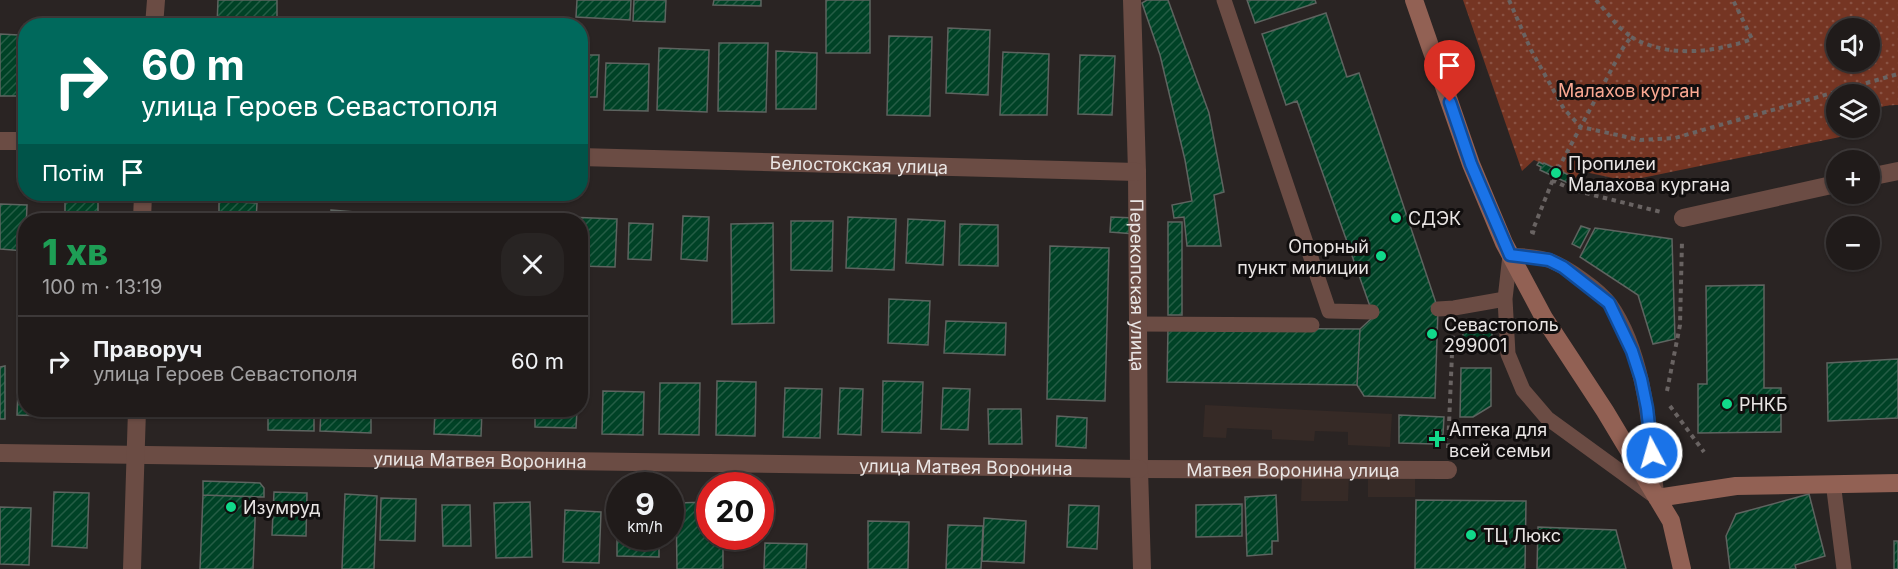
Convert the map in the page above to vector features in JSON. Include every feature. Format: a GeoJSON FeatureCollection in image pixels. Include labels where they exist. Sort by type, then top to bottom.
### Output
{"type":"FeatureCollection","features":[{"type":"Feature","properties":{"kind":"main road"},"geometry":{"type":"LineString","coordinates":[[1414,0],[1471,164],[1510,255],[1544,318],[1605,411],[1671,521],[1682,569]]}},
{"type":"Feature","properties":{"kind":"main road"},"geometry":{"type":"LineString","coordinates":[[1657,498],[1736,486],[1898,483]]}},
{"type":"Feature","properties":{"kind":"street"},"geometry":{"type":"LineString","coordinates":[[155,18],[156,0]]}},
{"type":"Feature","properties":{"kind":"street","name":"Перекопская улица"},"geometry":{"type":"LineString","coordinates":[[1132,0],[1137,172],[1142,569]]}},
{"type":"Feature","properties":{"kind":"street"},"geometry":{"type":"LineString","coordinates":[[0,141],[18,141]]}},
{"type":"Feature","properties":{"kind":"street","name":"Белостокская улица"},"geometry":{"type":"LineString","coordinates":[[588,157],[1137,172]]}},
{"type":"Feature","properties":{"kind":"street"},"geometry":{"type":"LineString","coordinates":[[1880,175],[1898,171]]}},
{"type":"Feature","properties":{"kind":"street"},"geometry":{"type":"LineString","coordinates":[[1683,218],[1826,186]]}},
{"type":"Feature","properties":{"kind":"street"},"geometry":{"type":"LineString","coordinates":[[132,569],[137,417]]}},
{"type":"Feature","properties":{"kind":"street","name":"улица Матвея Воронина"},"geometry":{"type":"LineString","coordinates":[[0,453],[1139,469]]}},
{"type":"Feature","properties":{"kind":"street","name":"Матвея Воронина улица"},"geometry":{"type":"LineString","coordinates":[[1139,469],[1448,470]]}},
{"type":"Feature","properties":{"kind":"lane"},"geometry":{"type":"LineString","coordinates":[[1224,0],[1329,311],[1372,312]]}},
{"type":"Feature","properties":{"kind":"lane"},"geometry":{"type":"LineString","coordinates":[[1510,255],[1533,257],[1556,264],[1587,284],[1609,303],[1632,351],[1641,379],[1647,408],[1657,498],[1547,418],[1523,390],[1508,354],[1505,299],[1510,255]]}},
{"type":"Feature","properties":{"kind":"lane"},"geometry":{"type":"LineString","coordinates":[[1438,309],[1505,299]]}},
{"type":"Feature","properties":{"kind":"lane"},"geometry":{"type":"LineString","coordinates":[[1138,324],[1312,325]]}},
{"type":"Feature","properties":{"kind":"lane"},"geometry":{"type":"LineString","coordinates":[[1834,490],[1844,569]]}},
{"type":"Feature","properties":{"kind":"path"},"geometry":{"type":"LineString","coordinates":[[1509,0],[1531,50],[1564,110],[1581,127],[1640,140],[1676,138],[1863,82],[1898,74]]}},
{"type":"Feature","properties":{"kind":"path"},"geometry":{"type":"LineString","coordinates":[[1596,0],[1619,27],[1631,37],[1656,48],[1684,51],[1729,47],[1752,39],[1733,0]]}},
{"type":"Feature","properties":{"kind":"path"},"geometry":{"type":"LineString","coordinates":[[1558,169],[1631,37]]}},
{"type":"Feature","properties":{"kind":"path"},"geometry":{"type":"LineString","coordinates":[[1532,232],[1553,178],[1573,190],[1683,218],[1680,325],[1665,399]]}},
{"type":"Feature","properties":{"kind":"path"},"geometry":{"type":"LineString","coordinates":[[1448,470],[1454,308]]}},
{"type":"Feature","properties":{"kind":"shaded area"},"geometry":{"type":"Polygon","coordinates":[[[1205,405],[1392,414],[1390,447],[1348,445],[1348,432],[1315,431],[1314,441],[1272,439],[1272,430],[1227,428],[1226,438],[1203,437],[1205,405]]]}},
{"type":"Feature","properties":{"kind":"shaded area"},"geometry":{"type":"Polygon","coordinates":[[[1368,472],[1415,472],[1415,497],[1368,497],[1368,472]]]}},
{"type":"Feature","properties":{"kind":"shaded area"},"geometry":{"type":"Polygon","coordinates":[[[1302,476],[1349,476],[1348,501],[1301,501],[1302,476]]]}},
{"type":"Feature","properties":{"kind":"green space","name":"Малахов курган"},"geometry":{"type":"Polygon","coordinates":[[[1463,0],[1898,0],[1898,105],[1880,108],[1880,84],[1826,84],[1826,138],[1835,138],[1627,181],[1585,172],[1579,173],[1574,180],[1534,160],[1522,171],[1463,0]]]}},
{"type":"Feature","properties":{"kind":"building"},"geometry":{"type":"Polygon","coordinates":[[[218,0],[277,0],[277,18],[217,18],[218,0]]]}},
{"type":"Feature","properties":{"kind":"building"},"geometry":{"type":"Polygon","coordinates":[[[577,0],[631,0],[630,20],[576,17],[577,0]]]}},
{"type":"Feature","properties":{"kind":"building"},"geometry":{"type":"Polygon","coordinates":[[[634,0],[666,0],[665,22],[633,21],[634,0]]]}},
{"type":"Feature","properties":{"kind":"building"},"geometry":{"type":"Polygon","coordinates":[[[714,0],[761,0],[761,6],[713,5],[714,0]]]}},
{"type":"Feature","properties":{"kind":"building"},"geometry":{"type":"Polygon","coordinates":[[[826,0],[870,0],[870,53],[826,53],[826,0]]]}},
{"type":"Feature","properties":{"kind":"building"},"geometry":{"type":"Polygon","coordinates":[[[1147,0],[1168,0],[1209,113],[1224,192],[1214,195],[1221,246],[1187,246],[1184,217],[1174,218],[1172,205],[1192,201],[1185,160],[1160,55],[1142,3],[1147,0]]]}},
{"type":"Feature","properties":{"kind":"building"},"geometry":{"type":"Polygon","coordinates":[[[1247,0],[1315,0],[1316,3],[1255,23],[1247,0]]]}},
{"type":"Feature","properties":{"kind":"building"},"geometry":{"type":"Polygon","coordinates":[[[1326,13],[1347,77],[1359,73],[1438,309],[1435,398],[1364,396],[1357,385],[1360,329],[1372,318],[1372,312],[1297,101],[1286,105],[1262,34],[1326,13]]]}},
{"type":"Feature","properties":{"kind":"building"},"geometry":{"type":"Polygon","coordinates":[[[948,28],[990,30],[988,95],[946,93],[948,28]]]}},
{"type":"Feature","properties":{"kind":"building"},"geometry":{"type":"Polygon","coordinates":[[[0,34],[18,35],[17,96],[0,96],[0,34]]]}},
{"type":"Feature","properties":{"kind":"building"},"geometry":{"type":"Polygon","coordinates":[[[889,36],[932,37],[930,116],[887,115],[889,36]]]}},
{"type":"Feature","properties":{"kind":"building"},"geometry":{"type":"Polygon","coordinates":[[[719,43],[768,43],[766,112],[718,111],[719,43]]]}},
{"type":"Feature","properties":{"kind":"building"},"geometry":{"type":"Polygon","coordinates":[[[659,48],[709,50],[707,112],[657,110],[659,48]]]}},
{"type":"Feature","properties":{"kind":"building"},"geometry":{"type":"Polygon","coordinates":[[[776,51],[817,53],[816,109],[776,109],[776,51]]]}},
{"type":"Feature","properties":{"kind":"building"},"geometry":{"type":"Polygon","coordinates":[[[1003,52],[1049,54],[1047,115],[1000,115],[1003,52]]]}},
{"type":"Feature","properties":{"kind":"building"},"geometry":{"type":"Polygon","coordinates":[[[588,55],[599,55],[597,97],[588,97],[588,55]]]}},
{"type":"Feature","properties":{"kind":"building"},"geometry":{"type":"Polygon","coordinates":[[[1080,55],[1115,56],[1112,115],[1078,114],[1080,55]]]}},
{"type":"Feature","properties":{"kind":"building"},"geometry":{"type":"Polygon","coordinates":[[[606,63],[649,64],[648,111],[604,110],[606,63]]]}},
{"type":"Feature","properties":{"kind":"building","name":"Пропилеи Малахова кургана"},"geometry":{"type":"Polygon","coordinates":[[[1539,162],[1571,176],[1570,178],[1574,180],[1568,183],[1540,170],[1541,167],[1537,165],[1539,162]]]}},
{"type":"Feature","properties":{"kind":"building"},"geometry":{"type":"Polygon","coordinates":[[[65,201],[98,201],[98,213],[65,213],[65,201]]]}},
{"type":"Feature","properties":{"kind":"building"},"geometry":{"type":"Polygon","coordinates":[[[219,201],[257,203],[256,213],[219,213],[219,201]]]}},
{"type":"Feature","properties":{"kind":"building"},"geometry":{"type":"Polygon","coordinates":[[[0,204],[27,205],[27,213],[18,213],[18,250],[0,249],[0,204]]]}},
{"type":"Feature","properties":{"kind":"building"},"geometry":{"type":"Polygon","coordinates":[[[331,210],[367,213],[331,213],[331,210]]]}},
{"type":"Feature","properties":{"kind":"building"},"geometry":{"type":"Polygon","coordinates":[[[683,216],[709,217],[707,261],[681,259],[683,216]]]}},
{"type":"Feature","properties":{"kind":"building"},"geometry":{"type":"Polygon","coordinates":[[[848,217],[896,219],[894,270],[846,268],[848,217]]]}},
{"type":"Feature","properties":{"kind":"building"},"geometry":{"type":"Polygon","coordinates":[[[1111,217],[1135,218],[1135,234],[1110,232],[1111,217]]]}},
{"type":"Feature","properties":{"kind":"building"},"geometry":{"type":"Polygon","coordinates":[[[588,218],[617,219],[615,267],[588,266],[588,218]]]}},
{"type":"Feature","properties":{"kind":"building"},"geometry":{"type":"Polygon","coordinates":[[[908,219],[945,221],[943,265],[906,263],[908,219]]]}},
{"type":"Feature","properties":{"kind":"building"},"geometry":{"type":"Polygon","coordinates":[[[791,221],[833,221],[832,271],[791,270],[791,221]]]}},
{"type":"Feature","properties":{"kind":"building"},"geometry":{"type":"Polygon","coordinates":[[[1168,222],[1182,222],[1182,315],[1168,315],[1168,222]]]}},
{"type":"Feature","properties":{"kind":"building"},"geometry":{"type":"Polygon","coordinates":[[[629,223],[653,224],[651,260],[628,259],[629,223]]]}},
{"type":"Feature","properties":{"kind":"building"},"geometry":{"type":"Polygon","coordinates":[[[773,223],[774,323],[732,324],[731,224],[773,223]]]}},
{"type":"Feature","properties":{"kind":"building"},"geometry":{"type":"Polygon","coordinates":[[[960,224],[998,225],[998,266],[959,265],[960,224]]]}},
{"type":"Feature","properties":{"kind":"building"},"geometry":{"type":"Polygon","coordinates":[[[1581,226],[1590,229],[1580,248],[1572,244],[1581,226]]]}},
{"type":"Feature","properties":{"kind":"building"},"geometry":{"type":"Polygon","coordinates":[[[1595,228],[1672,239],[1675,339],[1653,344],[1638,295],[1580,257],[1595,228]]]}},
{"type":"Feature","properties":{"kind":"building"},"geometry":{"type":"Polygon","coordinates":[[[1050,246],[1109,248],[1105,401],[1047,399],[1050,246]]]}},
{"type":"Feature","properties":{"kind":"building"},"geometry":{"type":"Polygon","coordinates":[[[1764,285],[1764,388],[1781,388],[1781,432],[1698,433],[1698,384],[1707,384],[1706,286],[1764,285]]]}},
{"type":"Feature","properties":{"kind":"building"},"geometry":{"type":"Polygon","coordinates":[[[889,299],[930,301],[928,345],[888,343],[889,299]]]}},
{"type":"Feature","properties":{"kind":"building"},"geometry":{"type":"Polygon","coordinates":[[[17,316],[18,316],[18,358],[17,316]]]}},
{"type":"Feature","properties":{"kind":"building"},"geometry":{"type":"Polygon","coordinates":[[[946,321],[1006,323],[1005,355],[944,353],[946,321]]]}},
{"type":"Feature","properties":{"kind":"building"},"geometry":{"type":"Polygon","coordinates":[[[1492,321],[1492,351],[1463,351],[1463,322],[1492,321]]]}},
{"type":"Feature","properties":{"kind":"building"},"geometry":{"type":"Polygon","coordinates":[[[1168,328],[1360,329],[1357,385],[1167,382],[1168,328]]]}},
{"type":"Feature","properties":{"kind":"building"},"geometry":{"type":"Polygon","coordinates":[[[1898,359],[1898,418],[1828,421],[1827,363],[1898,359]]]}},
{"type":"Feature","properties":{"kind":"building"},"geometry":{"type":"Polygon","coordinates":[[[5,366],[5,419],[0,419],[0,367],[5,366]]]}},
{"type":"Feature","properties":{"kind":"building"},"geometry":{"type":"Polygon","coordinates":[[[1461,368],[1491,368],[1491,406],[1473,417],[1460,417],[1461,368]]]}},
{"type":"Feature","properties":{"kind":"building"},"geometry":{"type":"Polygon","coordinates":[[[717,381],[756,382],[755,436],[716,435],[717,381]]]}},
{"type":"Feature","properties":{"kind":"building"},"geometry":{"type":"Polygon","coordinates":[[[883,381],[923,382],[921,433],[882,432],[883,381]]]}},
{"type":"Feature","properties":{"kind":"building"},"geometry":{"type":"Polygon","coordinates":[[[660,383],[700,383],[699,435],[659,434],[660,383]]]}},
{"type":"Feature","properties":{"kind":"building"},"geometry":{"type":"Polygon","coordinates":[[[785,388],[822,389],[820,438],[783,437],[785,388]]]}},
{"type":"Feature","properties":{"kind":"building"},"geometry":{"type":"Polygon","coordinates":[[[840,388],[863,389],[861,435],[838,434],[840,388]]]}},
{"type":"Feature","properties":{"kind":"building"},"geometry":{"type":"Polygon","coordinates":[[[943,388],[970,389],[968,430],[941,429],[943,388]]]}},
{"type":"Feature","properties":{"kind":"building"},"geometry":{"type":"Polygon","coordinates":[[[603,391],[644,392],[643,435],[602,434],[603,391]]]}},
{"type":"Feature","properties":{"kind":"building"},"geometry":{"type":"Polygon","coordinates":[[[988,409],[1021,409],[1022,444],[989,444],[988,409]]]}},
{"type":"Feature","properties":{"kind":"building"},"geometry":{"type":"Polygon","coordinates":[[[1399,415],[1444,417],[1443,434],[1435,444],[1399,443],[1399,415]]]}},
{"type":"Feature","properties":{"kind":"building"},"geometry":{"type":"Polygon","coordinates":[[[1057,416],[1087,418],[1086,448],[1056,446],[1057,416]]]}},
{"type":"Feature","properties":{"kind":"building"},"geometry":{"type":"Polygon","coordinates":[[[268,417],[314,417],[314,431],[268,430],[268,417]]]}},
{"type":"Feature","properties":{"kind":"building"},"geometry":{"type":"Polygon","coordinates":[[[321,417],[371,417],[371,433],[320,431],[321,417]]]}},
{"type":"Feature","properties":{"kind":"building"},"geometry":{"type":"Polygon","coordinates":[[[435,417],[482,417],[481,436],[434,434],[435,417]]]}},
{"type":"Feature","properties":{"kind":"building"},"geometry":{"type":"Polygon","coordinates":[[[535,417],[577,417],[576,428],[535,427],[535,417]]]}},
{"type":"Feature","properties":{"kind":"building"},"geometry":{"type":"Polygon","coordinates":[[[203,481],[260,483],[264,488],[264,497],[203,495],[203,481]]]}},
{"type":"Feature","properties":{"kind":"building"},"geometry":{"type":"Polygon","coordinates":[[[54,492],[89,493],[87,548],[52,546],[54,492]]]}},
{"type":"Feature","properties":{"kind":"building"},"geometry":{"type":"Polygon","coordinates":[[[274,492],[307,493],[306,536],[272,535],[274,492]]]}},
{"type":"Feature","properties":{"kind":"building"},"geometry":{"type":"Polygon","coordinates":[[[345,494],[377,496],[374,569],[342,569],[345,494]]]}},
{"type":"Feature","properties":{"kind":"building"},"geometry":{"type":"Polygon","coordinates":[[[1809,494],[1825,556],[1795,565],[1796,569],[1730,569],[1726,536],[1736,514],[1809,494]]]}},
{"type":"Feature","properties":{"kind":"building"},"geometry":{"type":"Polygon","coordinates":[[[203,495],[256,497],[253,569],[200,569],[203,495]]]}},
{"type":"Feature","properties":{"kind":"building"},"geometry":{"type":"Polygon","coordinates":[[[1276,495],[1278,541],[1272,541],[1272,554],[1247,556],[1245,497],[1276,495]]]}},
{"type":"Feature","properties":{"kind":"building"},"geometry":{"type":"Polygon","coordinates":[[[381,498],[416,499],[415,541],[380,540],[381,498]]]}},
{"type":"Feature","properties":{"kind":"building","name":"ТЦ Люкс"},"geometry":{"type":"Polygon","coordinates":[[[1416,500],[1526,501],[1525,569],[1415,569],[1416,500]]]}},
{"type":"Feature","properties":{"kind":"building"},"geometry":{"type":"Polygon","coordinates":[[[530,502],[532,557],[496,558],[494,503],[530,502]]]}},
{"type":"Feature","properties":{"kind":"building"},"geometry":{"type":"Polygon","coordinates":[[[696,502],[696,550],[723,550],[723,569],[677,569],[677,550],[684,550],[684,503],[696,502]]]}},
{"type":"Feature","properties":{"kind":"building"},"geometry":{"type":"Polygon","coordinates":[[[1242,504],[1242,536],[1196,537],[1196,505],[1242,504]]]}},
{"type":"Feature","properties":{"kind":"building"},"geometry":{"type":"Polygon","coordinates":[[[442,505],[470,505],[471,546],[443,546],[442,505]]]}},
{"type":"Feature","properties":{"kind":"building"},"geometry":{"type":"Polygon","coordinates":[[[1069,505],[1099,506],[1097,549],[1067,547],[1069,505]]]}},
{"type":"Feature","properties":{"kind":"building"},"geometry":{"type":"Polygon","coordinates":[[[0,507],[31,508],[29,565],[0,564],[0,507]]]}},
{"type":"Feature","properties":{"kind":"building"},"geometry":{"type":"Polygon","coordinates":[[[565,510],[601,512],[599,563],[563,562],[565,510]]]}},
{"type":"Feature","properties":{"kind":"building"},"geometry":{"type":"Polygon","coordinates":[[[984,518],[1026,521],[1024,563],[982,561],[984,518]]]}},
{"type":"Feature","properties":{"kind":"building"},"geometry":{"type":"Polygon","coordinates":[[[868,521],[909,522],[908,569],[868,569],[868,521]]]}},
{"type":"Feature","properties":{"kind":"building"},"geometry":{"type":"Polygon","coordinates":[[[948,525],[983,526],[981,569],[946,569],[948,525]]]}},
{"type":"Feature","properties":{"kind":"building"},"geometry":{"type":"Polygon","coordinates":[[[1538,527],[1616,530],[1626,569],[1537,569],[1538,527]]]}},
{"type":"Feature","properties":{"kind":"building"},"geometry":{"type":"Polygon","coordinates":[[[1894,541],[1898,541],[1898,569],[1894,569],[1894,541]]]}},
{"type":"Feature","properties":{"kind":"building"},"geometry":{"type":"Polygon","coordinates":[[[774,543],[807,544],[806,569],[764,569],[765,550],[774,550],[774,543]]]}},
{"type":"Feature","properties":{"kind":"building"},"geometry":{"type":"Polygon","coordinates":[[[617,550],[659,550],[659,557],[617,556],[617,550]]]}},
{"type":"Feature","properties":{"kind":"place","name":"Пропилеи Малахова кургана"},"geometry":{"type":"Point","coordinates":[1556,173]}},
{"type":"Feature","properties":{"kind":"place","name":"СДЭК"},"geometry":{"type":"Point","coordinates":[1396,218]}},
{"type":"Feature","properties":{"kind":"place","name":"Опорный пункт милиции"},"geometry":{"type":"Point","coordinates":[1381,256]}},
{"type":"Feature","properties":{"kind":"place","name":"Севастополь 299001"},"geometry":{"type":"Point","coordinates":[1432,334]}},
{"type":"Feature","properties":{"kind":"place","name":"РНКБ"},"geometry":{"type":"Point","coordinates":[1727,404]}},
{"type":"Feature","properties":{"kind":"place","name":"Аптека для всей семьи"},"geometry":{"type":"Point","coordinates":[1437,439]}},
{"type":"Feature","properties":{"kind":"place","name":"Изумруд"},"geometry":{"type":"Point","coordinates":[231,507]}},
{"type":"Feature","properties":{"kind":"place","name":"ТЦ Люкс"},"geometry":{"type":"Point","coordinates":[1471,535]}},
{"type":"Feature","properties":{"kind":"route"},"geometry":{"type":"LineString","coordinates":[[1450,102],[1471,164],[1510,255],[1549,260],[1587,284],[1609,303],[1622,327],[1641,379],[1652,453]]}}]}
